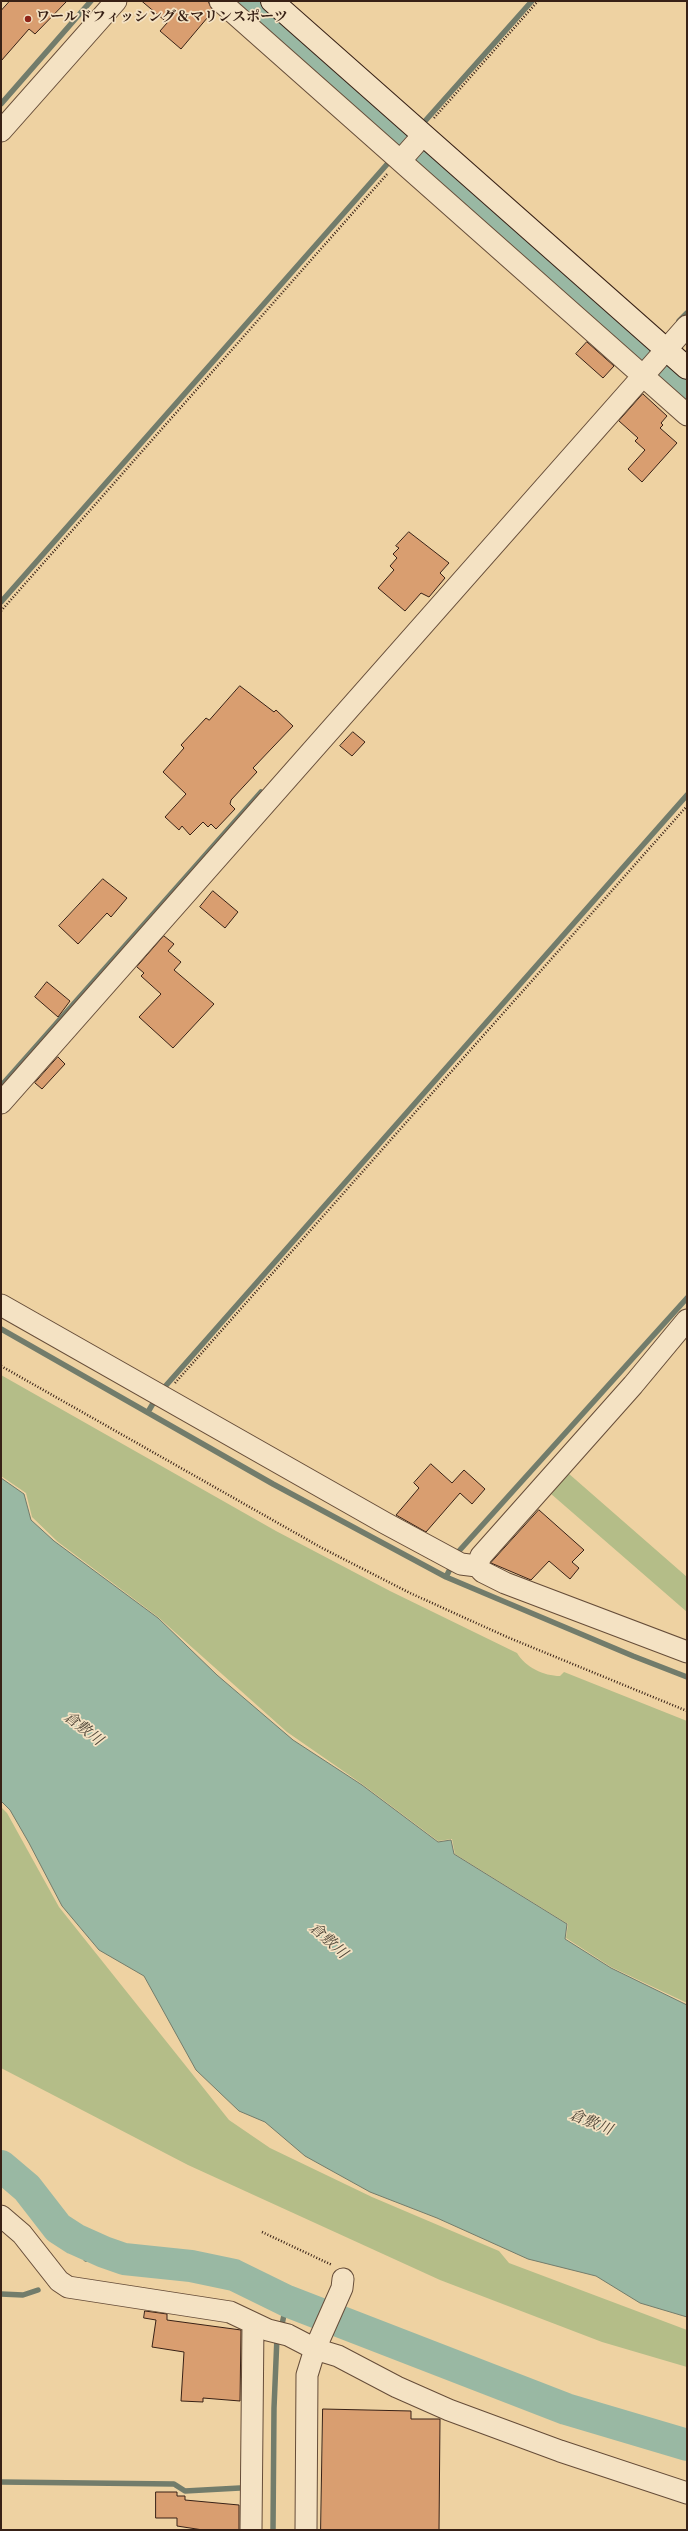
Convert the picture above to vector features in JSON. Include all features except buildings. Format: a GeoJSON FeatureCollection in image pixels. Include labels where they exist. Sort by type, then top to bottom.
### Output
{"type":"FeatureCollection","features":[{"type":"Feature","properties":{"kind":"street"},"geometry":{"type":"LineString","coordinates":[[1,131],[116,1]]}},
{"type":"Feature","properties":{"kind":"street"},"geometry":{"type":"LineString","coordinates":[[220,1],[410,148],[654,365],[687,415]]}},
{"type":"Feature","properties":{"kind":"street"},"geometry":{"type":"LineString","coordinates":[[272,1],[410,148],[654,365],[687,368]]}},
{"type":"Feature","properties":{"kind":"street"},"geometry":{"type":"LineString","coordinates":[[1,1103],[687,326]]}},
{"type":"Feature","properties":{"kind":"street"},"geometry":{"type":"LineString","coordinates":[[1,1305],[163,1398],[462,1562],[505,1583],[687,1652]]}},
{"type":"Feature","properties":{"kind":"street"},"geometry":{"type":"LineString","coordinates":[[462,1562],[480,1556],[633,1384],[687,1320]]}},
{"type":"Feature","properties":{"kind":"street"},"geometry":{"type":"LineString","coordinates":[[1,2216],[22,2234],[60,2281],[68,2287],[230,2312],[260,2327],[317,2345],[397,2387],[449,2410],[560,2451],[687,2493]]}},
{"type":"Feature","properties":{"kind":"street"},"geometry":{"type":"LineString","coordinates":[[306,2530],[307,2375],[317,2345],[341,2288]]}},
{"type":"Feature","properties":{"kind":"street"},"geometry":{"type":"LineString","coordinates":[[251,2530],[260,2327]]}},
{"type":"Feature","properties":{"kind":"path"},"geometry":{"type":"LineString","coordinates":[[1,611],[538,1]]}},
{"type":"Feature","properties":{"kind":"path"},"geometry":{"type":"LineString","coordinates":[[163,1398],[194,1361],[687,806]]}},
{"type":"Feature","properties":{"kind":"path"},"geometry":{"type":"LineString","coordinates":[[1,1366],[322,1548],[410,1593],[507,1637],[687,1711]]}},
{"type":"Feature","properties":{"kind":"path"},"geometry":{"type":"LineString","coordinates":[[262,2232],[328,2262],[338,2269],[341,2288]]}},
{"type":"Feature","properties":{"kind":"green space"},"geometry":{"type":"Polygon","coordinates":[[[1,1375],[276,1531],[390,1591],[517,1653],[520,1658],[536,1670],[554,1676],[560,1676],[564,1672],[687,1721],[687,2003],[611,1967],[566,1938],[568,1924],[455,1854],[452,1839],[438,1841],[362,1784],[287,1732],[158,1617],[58,1542],[32,1517],[26,1493],[1,1476],[1,1375]]]}},
{"type":"Feature","properties":{"kind":"green space"},"geometry":{"type":"Polygon","coordinates":[[[568,1473],[687,1577],[687,1612],[550,1493],[568,1473]]]}},
{"type":"Feature","properties":{"kind":"green space"},"geometry":{"type":"Polygon","coordinates":[[[1,1807],[7,1813],[59,1907],[229,2120],[270,2148],[372,2197],[499,2251],[509,2263],[687,2330],[687,2367],[602,2342],[440,2280],[188,2165],[1,2068],[1,1807]]]}},
{"type":"Feature","properties":{"kind":"water","name":"倉敷川"},"geometry":{"type":"Polygon","coordinates":[[[1,1478],[24,1494],[31,1520],[54,1541],[158,1618],[217,1675],[293,1740],[362,1785],[438,1842],[451,1840],[454,1854],[567,1924],[565,1939],[611,1968],[687,2005],[687,2317],[640,2303],[596,2276],[528,2259],[437,2218],[370,2192],[305,2156],[265,2122],[239,2111],[196,2070],[144,1976],[99,1950],[62,1906],[10,1810],[1,1801],[1,1478]]]}},
{"type":"Feature","properties":{"kind":"waterway"},"geometry":{"type":"LineString","coordinates":[[1,104],[91,1]]}},
{"type":"Feature","properties":{"kind":"waterway"},"geometry":{"type":"LineString","coordinates":[[237,1],[687,398]]}},
{"type":"Feature","properties":{"kind":"waterway"},"geometry":{"type":"LineString","coordinates":[[426,120],[532,1]]}},
{"type":"Feature","properties":{"kind":"waterway"},"geometry":{"type":"LineString","coordinates":[[1,602],[389,162]]}},
{"type":"Feature","properties":{"kind":"waterway"},"geometry":{"type":"LineString","coordinates":[[679,321],[687,313]]}},
{"type":"Feature","properties":{"kind":"waterway"},"geometry":{"type":"LineString","coordinates":[[1,1086],[261,792]]}},
{"type":"Feature","properties":{"kind":"waterway"},"geometry":{"type":"LineString","coordinates":[[162,1390],[687,795]]}},
{"type":"Feature","properties":{"kind":"waterway"},"geometry":{"type":"LineString","coordinates":[[446,1577],[459,1551],[687,1298]]}},
{"type":"Feature","properties":{"kind":"waterway"},"geometry":{"type":"LineString","coordinates":[[1,1329],[273,1484],[446,1577],[633,1656],[687,1677]]}},
{"type":"Feature","properties":{"kind":"waterway"},"geometry":{"type":"LineString","coordinates":[[148,1412],[155,1400]]}},
{"type":"Feature","properties":{"kind":"waterway"},"geometry":{"type":"LineString","coordinates":[[1,2166],[27,2188],[58,2228],[75,2239],[104,2252],[124,2259],[191,2266],[234,2275],[287,2301],[566,2409],[687,2445]]}},
{"type":"Feature","properties":{"kind":"waterway"},"geometry":{"type":"LineString","coordinates":[[86,2259],[94,2248]]}},
{"type":"Feature","properties":{"kind":"waterway"},"geometry":{"type":"LineString","coordinates":[[1,2294],[23,2295],[38,2290]]}},
{"type":"Feature","properties":{"kind":"waterway"},"geometry":{"type":"LineString","coordinates":[[281,2329],[287,2301]]}},
{"type":"Feature","properties":{"kind":"waterway"},"geometry":{"type":"LineString","coordinates":[[273,2530],[274,2408],[277,2337]]}},
{"type":"Feature","properties":{"kind":"waterway"},"geometry":{"type":"LineString","coordinates":[[1,2482],[174,2484],[185,2491],[240,2488]]}},
{"type":"Feature","properties":{"kind":"place","name":"ワールドフィッシング＆マリンスポーツ"},"geometry":{"type":"Point","coordinates":[28,19]}}]}
